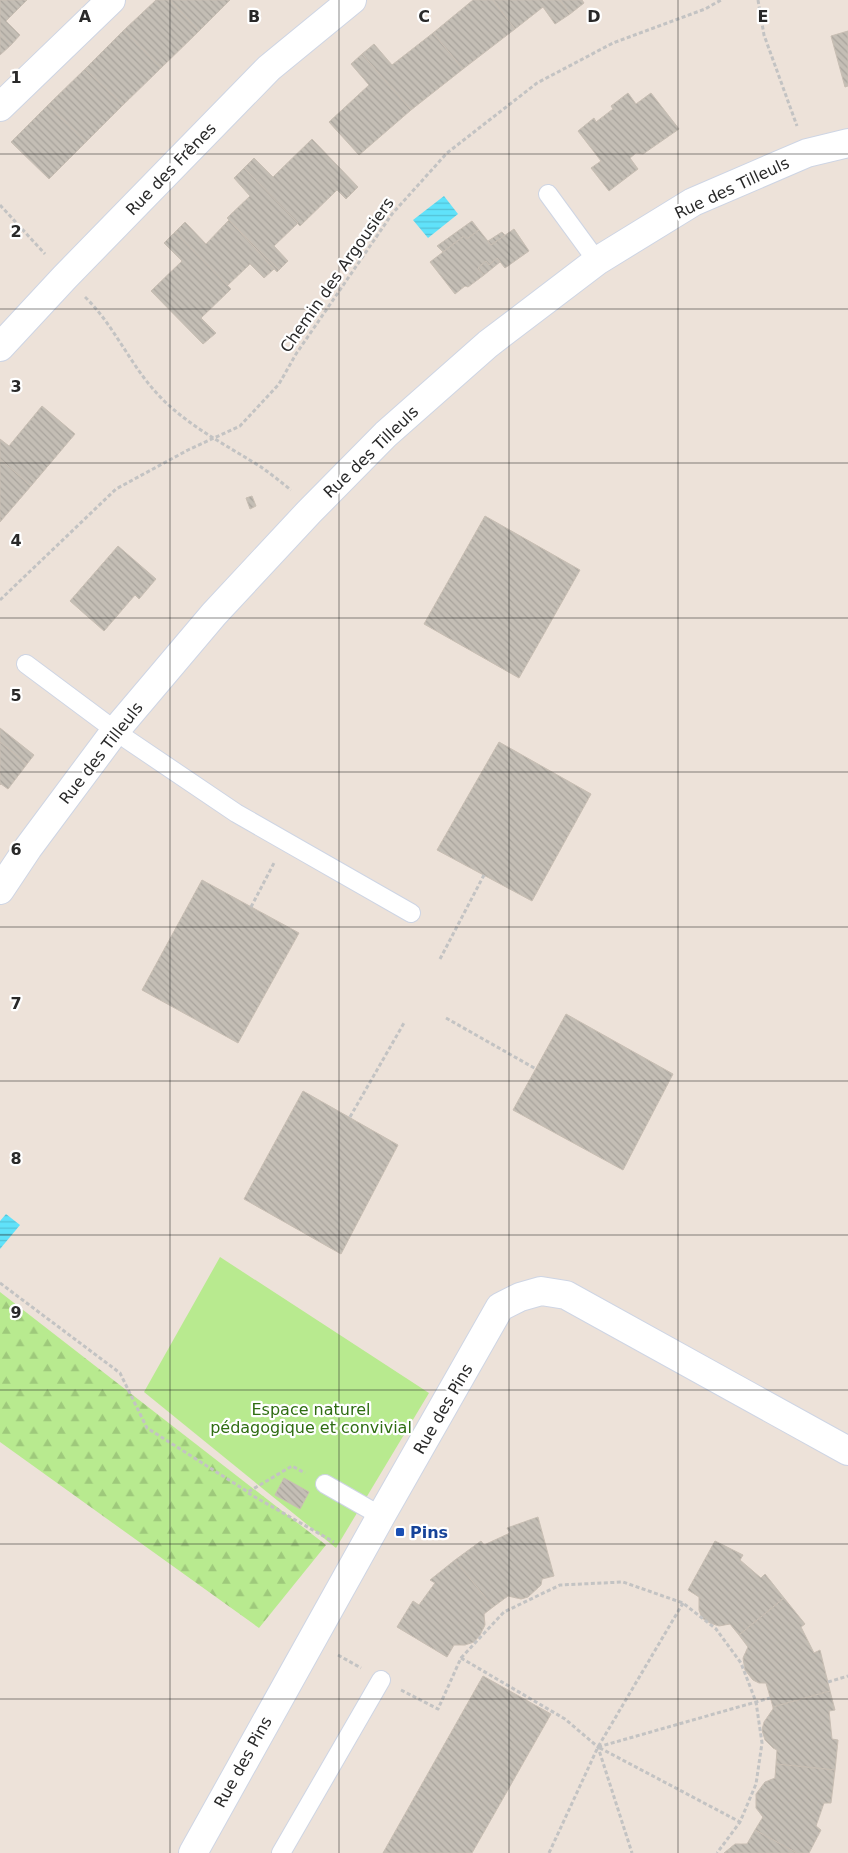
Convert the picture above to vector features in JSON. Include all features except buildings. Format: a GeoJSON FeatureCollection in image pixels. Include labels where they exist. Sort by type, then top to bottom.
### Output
{"type":"FeatureCollection","features":[{"type":"Feature","properties":{"kind":"street"},"geometry":{"type":"LineString","coordinates":[[0,106],[112,0]]}},
{"type":"Feature","properties":{"kind":"street","name":"Rue des Frênes"},"geometry":{"type":"LineString","coordinates":[[0,347],[65,277],[269,68],[352,0]]}},
{"type":"Feature","properties":{"kind":"street","name":"Rue des Tilleuls"},"geometry":{"type":"LineString","coordinates":[[0,890],[28,848],[115,731],[214,614],[309,512],[386,434],[488,344],[597,261],[693,202],[807,153],[848,143]]}},
{"type":"Feature","properties":{"kind":"street","name":"Rue des Pins"},"geometry":{"type":"LineString","coordinates":[[193,1853],[500,1307],[520,1297],[542,1291],[566,1295],[848,1451]]}},
{"type":"Feature","properties":{"kind":"lane"},"geometry":{"type":"LineString","coordinates":[[548,194],[597,261]]}},
{"type":"Feature","properties":{"kind":"lane"},"geometry":{"type":"LineString","coordinates":[[26,664],[115,731],[236,814],[411,913]]}},
{"type":"Feature","properties":{"kind":"lane"},"geometry":{"type":"LineString","coordinates":[[325,1484],[381,1516]]}},
{"type":"Feature","properties":{"kind":"lane"},"geometry":{"type":"LineString","coordinates":[[281,1853],[381,1680]]}},
{"type":"Feature","properties":{"kind":"path","name":"Chemin des Argousiers"},"geometry":{"type":"LineString","coordinates":[[0,600],[116,489],[213,438],[240,426],[279,384],[296,354],[392,214],[447,154],[537,83],[613,43],[705,9],[721,0]]}},
{"type":"Feature","properties":{"kind":"path"},"geometry":{"type":"LineString","coordinates":[[758,0],[764,35],[807,153]]}},
{"type":"Feature","properties":{"kind":"path"},"geometry":{"type":"LineString","coordinates":[[0,205],[65,277],[98,309],[123,349],[153,389],[181,417],[262,468],[298,495],[309,512]]}},
{"type":"Feature","properties":{"kind":"path"},"geometry":{"type":"LineString","coordinates":[[251,907],[286,841]]}},
{"type":"Feature","properties":{"kind":"path"},"geometry":{"type":"LineString","coordinates":[[440,959],[484,875]]}},
{"type":"Feature","properties":{"kind":"path"},"geometry":{"type":"LineString","coordinates":[[446,1018],[536,1069]]}},
{"type":"Feature","properties":{"kind":"path"},"geometry":{"type":"LineString","coordinates":[[350,1118],[404,1023]]}},
{"type":"Feature","properties":{"kind":"path"},"geometry":{"type":"LineString","coordinates":[[0,1283],[120,1374],[147,1428],[248,1492],[359,1556]]}},
{"type":"Feature","properties":{"kind":"path"},"geometry":{"type":"LineString","coordinates":[[248,1492],[292,1466],[325,1484]]}},
{"type":"Feature","properties":{"kind":"path"},"geometry":{"type":"LineString","coordinates":[[312,1640],[381,1680],[438,1709],[461,1658],[504,1612],[560,1585],[623,1582],[683,1603],[716,1629],[741,1663],[756,1702],[762,1743],[756,1784],[740,1822],[717,1853]]}},
{"type":"Feature","properties":{"kind":"path"},"geometry":{"type":"LineString","coordinates":[[549,1853],[598,1747],[683,1603]]}},
{"type":"Feature","properties":{"kind":"path"},"geometry":{"type":"LineString","coordinates":[[461,1658],[565,1719],[598,1747],[740,1822]]}},
{"type":"Feature","properties":{"kind":"path"},"geometry":{"type":"LineString","coordinates":[[828,1682],[848,1676]]}},
{"type":"Feature","properties":{"kind":"path"},"geometry":{"type":"LineString","coordinates":[[598,1747],[770,1698]]}},
{"type":"Feature","properties":{"kind":"path"},"geometry":{"type":"LineString","coordinates":[[598,1747],[632,1853]]}},
{"type":"Feature","properties":{"kind":"green space","name":"Espace naturel pédagogique et convivial"},"geometry":{"type":"Polygon","coordinates":[[[220,1257],[429,1393],[336,1548],[144,1392],[220,1257]]]}},
{"type":"Feature","properties":{"kind":"green space"},"geometry":{"type":"Polygon","coordinates":[[[0,1292],[326,1545],[259,1628],[0,1442],[0,1292]]]}},
{"type":"Feature","properties":{"kind":"water"},"geometry":{"type":"Polygon","coordinates":[[[444,196],[458,214],[428,238],[413,220],[444,196]]]}},
{"type":"Feature","properties":{"kind":"water"},"geometry":{"type":"Polygon","coordinates":[[[6,1214],[20,1225],[0,1249],[0,1221],[6,1214]]]}},
{"type":"Feature","properties":{"kind":"place","name":"Pins"},"geometry":{"type":"Point","coordinates":[400,1532]}}]}
